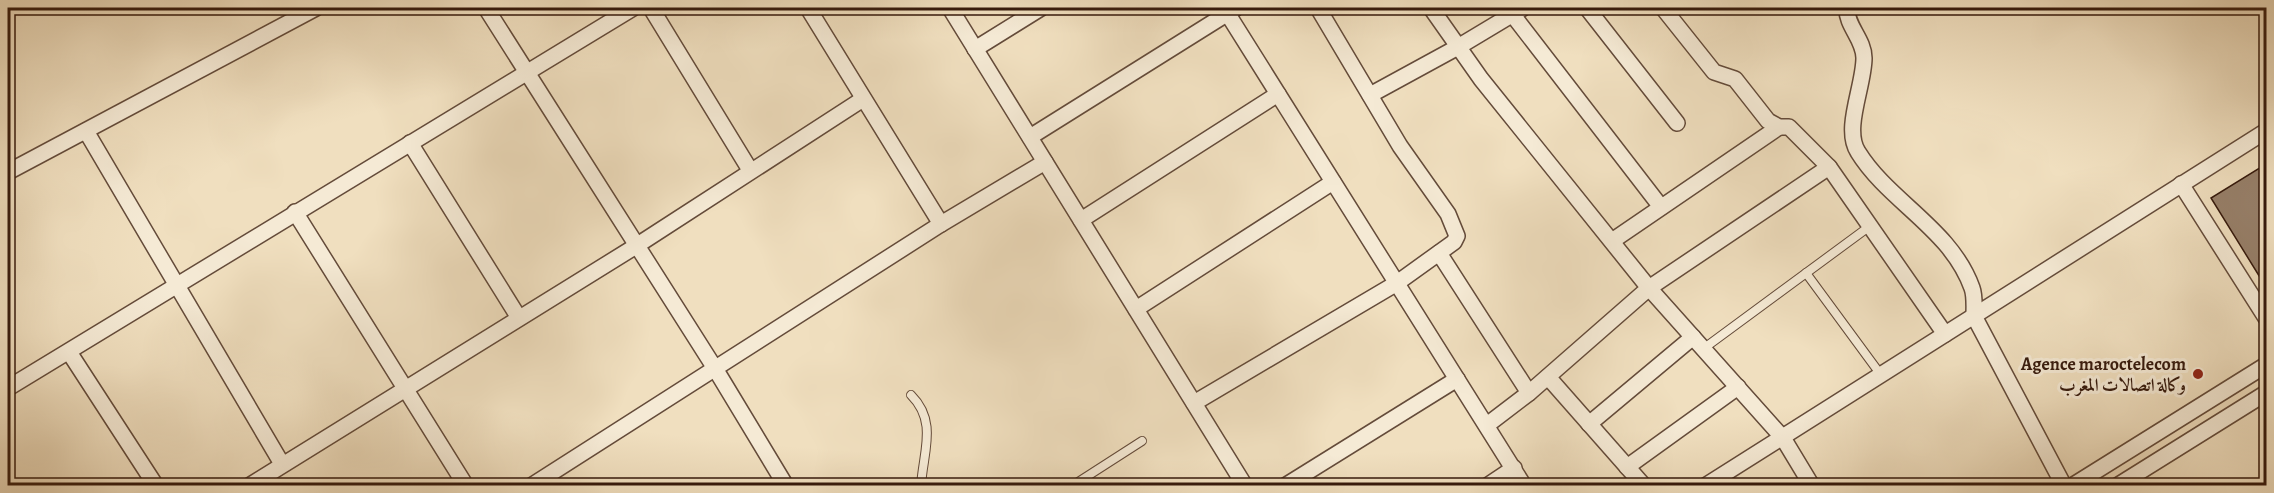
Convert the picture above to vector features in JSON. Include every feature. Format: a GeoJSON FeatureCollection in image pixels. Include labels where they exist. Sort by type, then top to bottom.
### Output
{"type":"FeatureCollection","features":[{"type":"Feature","properties":{"kind":"street"},"geometry":{"type":"LineString","coordinates":[[8,172],[316,8]]}},
{"type":"Feature","properties":{"kind":"street"},"geometry":{"type":"LineString","coordinates":[[486,8],[716,370],[785,485]]}},
{"type":"Feature","properties":{"kind":"street"},"geometry":{"type":"LineString","coordinates":[[8,388],[633,8]]}},
{"type":"Feature","properties":{"kind":"street"},"geometry":{"type":"LineString","coordinates":[[651,8],[750,170]]}},
{"type":"Feature","properties":{"kind":"street"},"geometry":{"type":"LineString","coordinates":[[808,8],[941,224]]}},
{"type":"Feature","properties":{"kind":"street"},"geometry":{"type":"LineString","coordinates":[[950,8],[1245,486]]}},
{"type":"Feature","properties":{"kind":"street"},"geometry":{"type":"LineString","coordinates":[[975,49],[1041,8]]}},
{"type":"Feature","properties":{"kind":"street"},"geometry":{"type":"LineString","coordinates":[[1194,403],[1397,283],[1454,242],[1457,236],[1455,226],[1400,146],[1318,8]]}},
{"type":"Feature","properties":{"kind":"street"},"geometry":{"type":"LineString","coordinates":[[1431,8],[1481,79],[1649,288],[1783,438],[1812,486]]}},
{"type":"Feature","properties":{"kind":"street"},"geometry":{"type":"LineString","coordinates":[[1587,8],[1677,123]]}},
{"type":"Feature","properties":{"kind":"street"},"geometry":{"type":"LineString","coordinates":[[1665,8],[1714,72],[1735,80],[1768,121],[1779,127],[1789,127],[1829,167],[1945,334]]}},
{"type":"Feature","properties":{"kind":"street"},"geometry":{"type":"LineString","coordinates":[[1846,8],[1846,16],[1860,37],[1864,57],[1851,130],[1856,151],[1878,178],[1926,222],[1956,259],[1973,290],[1974,316],[2064,486]]}},
{"type":"Feature","properties":{"kind":"street"},"geometry":{"type":"LineString","coordinates":[[1030,136],[1229,9],[1278,94],[1524,486]]}},
{"type":"Feature","properties":{"kind":"street"},"geometry":{"type":"LineString","coordinates":[[1370,95],[1518,11],[1661,207]]}},
{"type":"Feature","properties":{"kind":"street"},"geometry":{"type":"LineString","coordinates":[[1081,220],[1278,94]]}},
{"type":"Feature","properties":{"kind":"street"},"geometry":{"type":"LineString","coordinates":[[249,486],[636,246],[750,170],[863,99]]}},
{"type":"Feature","properties":{"kind":"street"},"geometry":{"type":"LineString","coordinates":[[1612,241],[1779,127]]}},
{"type":"Feature","properties":{"kind":"street"},"geometry":{"type":"LineString","coordinates":[[86,131],[282,464]]}},
{"type":"Feature","properties":{"kind":"street"},"geometry":{"type":"LineString","coordinates":[[1705,486],[2266,131]]}},
{"type":"Feature","properties":{"kind":"street"},"geometry":{"type":"LineString","coordinates":[[410,143],[519,318]]}},
{"type":"Feature","properties":{"kind":"street"},"geometry":{"type":"LineString","coordinates":[[531,486],[716,370],[941,224],[1046,162]]}},
{"type":"Feature","properties":{"kind":"street"},"geometry":{"type":"LineString","coordinates":[[1486,425],[1529,393],[1649,288],[1829,167]]}},
{"type":"Feature","properties":{"kind":"street"},"geometry":{"type":"LineString","coordinates":[[1136,309],[1334,182]]}},
{"type":"Feature","properties":{"kind":"street"},"geometry":{"type":"LineString","coordinates":[[2181,184],[2266,318]]}},
{"type":"Feature","properties":{"kind":"street"},"geometry":{"type":"LineString","coordinates":[[295,212],[466,486]]}},
{"type":"Feature","properties":{"kind":"street"},"geometry":{"type":"LineString","coordinates":[[1439,253],[1529,393]]}},
{"type":"Feature","properties":{"kind":"street"},"geometry":{"type":"LineString","coordinates":[[1589,424],[1693,337]]}},
{"type":"Feature","properties":{"kind":"street"},"geometry":{"type":"LineString","coordinates":[[69,352],[156,486]]}},
{"type":"Feature","properties":{"kind":"street"},"geometry":{"type":"LineString","coordinates":[[2072,486],[2266,365]]}},
{"type":"Feature","properties":{"kind":"street"},"geometry":{"type":"LineString","coordinates":[[1548,377],[1644,486]]}},
{"type":"Feature","properties":{"kind":"street"},"geometry":{"type":"LineString","coordinates":[[1285,486],[1457,379]]}},
{"type":"Feature","properties":{"kind":"street"},"geometry":{"type":"LineString","coordinates":[[1627,467],[1738,387]]}},
{"type":"Feature","properties":{"kind":"street"},"geometry":{"type":"LineString","coordinates":[[2117,486],[2266,393]]}},
{"type":"Feature","properties":{"kind":"street"},"geometry":{"type":"LineString","coordinates":[[1487,486],[1514,468]]}},
{"type":"Feature","properties":{"kind":"lane"},"geometry":{"type":"LineString","coordinates":[[1703,349],[1870,226]]}},
{"type":"Feature","properties":{"kind":"lane"},"geometry":{"type":"LineString","coordinates":[[1806,273],[1881,375]]}},
{"type":"Feature","properties":{"kind":"lane"},"geometry":{"type":"LineString","coordinates":[[911,396],[920,404],[927,417],[928,444],[921,486]]}},
{"type":"Feature","properties":{"kind":"lane"},"geometry":{"type":"LineString","coordinates":[[1072,486],[1142,441]]}},
{"type":"Feature","properties":{"kind":"building"},"geometry":{"type":"Polygon","coordinates":[[[2266,164],[2266,287],[2211,198],[2266,164]]]}},
{"type":"Feature","properties":{"kind":"place","name":"Agence maroctelecom وكالة اتصالات المغرب"},"geometry":{"type":"Point","coordinates":[2198,374]}}]}
